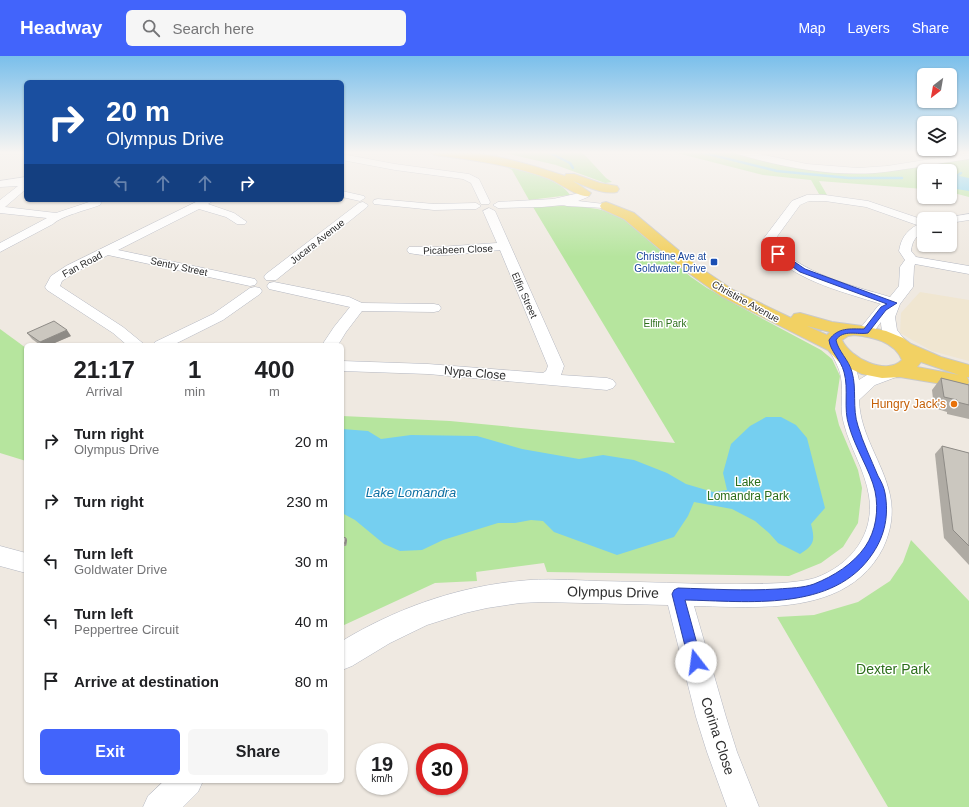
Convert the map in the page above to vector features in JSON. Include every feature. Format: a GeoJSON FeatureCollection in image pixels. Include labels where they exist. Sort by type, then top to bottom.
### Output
{"type":"FeatureCollection","features":[{"type":"Feature","properties":{"kind":"main road"},"geometry":{"type":"LineString","coordinates":[[574,187],[584,194],[599,189],[624,196]]}},
{"type":"Feature","properties":{"kind":"main road"},"geometry":{"type":"LineString","coordinates":[[600,187],[624,196]]}},
{"type":"Feature","properties":{"kind":"main road","name":"Christine Avenue"},"geometry":{"type":"LineString","coordinates":[[584,194],[588,201],[629,216],[691,268],[727,293],[836,350],[847,360],[882,372],[898,371]]}},
{"type":"Feature","properties":{"kind":"main road"},"geometry":{"type":"LineString","coordinates":[[603,206],[620,206],[624,196]]}},
{"type":"Feature","properties":{"kind":"main road","name":"Christine Avenue"},"geometry":{"type":"LineString","coordinates":[[624,196],[704,264],[747,292],[805,320],[830,327],[860,330],[884,336],[902,346]]}},
{"type":"Feature","properties":{"kind":"main road"},"geometry":{"type":"LineString","coordinates":[[836,350],[833,340],[836,334],[844,331],[860,330]]}},
{"type":"Feature","properties":{"kind":"main road"},"geometry":{"type":"LineString","coordinates":[[902,346],[934,361],[969,371]]}},
{"type":"Feature","properties":{"kind":"main road"},"geometry":{"type":"LineString","coordinates":[[898,371],[909,367],[912,361],[910,355],[902,346]]}},
{"type":"Feature","properties":{"kind":"main road"},"geometry":{"type":"LineString","coordinates":[[898,371],[969,383]]}},
{"type":"Feature","properties":{"kind":"street"},"geometry":{"type":"LineString","coordinates":[[0,206],[22,187]]}},
{"type":"Feature","properties":{"kind":"street","name":"Elfin Street"},"geometry":{"type":"LineString","coordinates":[[478,187],[556,366],[554,373],[548,378]]}},
{"type":"Feature","properties":{"kind":"street"},"geometry":{"type":"LineString","coordinates":[[344,195],[361,202],[373,204],[378,202],[434,207],[487,206],[547,202],[573,199],[584,194]]}},
{"type":"Feature","properties":{"kind":"street"},"geometry":{"type":"LineString","coordinates":[[893,303],[802,271],[778,254],[767,242],[796,203],[807,198],[825,198],[868,204],[917,222]]}},
{"type":"Feature","properties":{"kind":"street"},"geometry":{"type":"LineString","coordinates":[[204,202],[241,222]]}},
{"type":"Feature","properties":{"kind":"street","name":"Fan Road"},"geometry":{"type":"LineString","coordinates":[[134,343],[118,330],[52,287],[56,278],[204,202]]}},
{"type":"Feature","properties":{"kind":"street","name":"Jucara Avenue"},"geometry":{"type":"LineString","coordinates":[[272,282],[361,202]]}},
{"type":"Feature","properties":{"kind":"street"},"geometry":{"type":"LineString","coordinates":[[547,202],[603,206]]}},
{"type":"Feature","properties":{"kind":"street"},"geometry":{"type":"LineString","coordinates":[[0,248],[49,222],[54,217],[96,203]]}},
{"type":"Feature","properties":{"kind":"street"},"geometry":{"type":"LineString","coordinates":[[0,210],[51,215],[54,217]]}},
{"type":"Feature","properties":{"kind":"street"},"geometry":{"type":"LineString","coordinates":[[957,219],[969,218]]}},
{"type":"Feature","properties":{"kind":"street"},"geometry":{"type":"LineString","coordinates":[[917,230],[910,236],[906,242],[906,251],[912,260],[969,270]]}},
{"type":"Feature","properties":{"kind":"street","name":"Picabeen Close"},"geometry":{"type":"LineString","coordinates":[[413,250],[439,251],[503,246]]}},
{"type":"Feature","properties":{"kind":"street","name":"Sentry Street"},"geometry":{"type":"LineString","coordinates":[[107,251],[253,286]]}},
{"type":"Feature","properties":{"kind":"street"},"geometry":{"type":"LineString","coordinates":[[902,346],[890,331],[888,318],[893,303],[906,287],[907,267],[912,260]]}},
{"type":"Feature","properties":{"kind":"street"},"geometry":{"type":"LineString","coordinates":[[165,343],[218,317],[253,286],[264,290],[272,282],[349,301],[356,304],[358,307],[434,308]]}},
{"type":"Feature","properties":{"kind":"street"},"geometry":{"type":"LineString","coordinates":[[860,330],[883,308],[893,303]]}},
{"type":"Feature","properties":{"kind":"street"},"geometry":{"type":"LineString","coordinates":[[331,343],[338,330],[358,307]]}},
{"type":"Feature","properties":{"kind":"street","name":"Olympus Drive"},"geometry":{"type":"LineString","coordinates":[[344,655],[393,627],[443,608],[478,598],[508,593],[531,591],[761,595],[800,592],[815,589],[844,575],[862,560],[875,541],[882,516],[880,491],[853,426],[850,411],[849,377],[836,350]]}},
{"type":"Feature","properties":{"kind":"street","name":"Nypa Close"},"geometry":{"type":"LineString","coordinates":[[344,366],[428,369],[607,384]]}},
{"type":"Feature","properties":{"kind":"street"},"geometry":{"type":"LineString","coordinates":[[850,400],[861,386],[869,380],[898,371]]}},
{"type":"Feature","properties":{"kind":"street"},"geometry":{"type":"LineString","coordinates":[[0,556],[24,562]]}},
{"type":"Feature","properties":{"kind":"street","name":"Corina Close"},"geometry":{"type":"LineString","coordinates":[[678,594],[713,724],[743,807]]}},
{"type":"Feature","properties":{"kind":"street"},"geometry":{"type":"LineString","coordinates":[[159,807],[185,783]]}},
{"type":"Feature","properties":{"kind":"shaded area"},"geometry":{"type":"Polygon","coordinates":[[[920,292],[969,300],[969,361],[932,351],[900,333],[901,313],[920,292]]]}},
{"type":"Feature","properties":{"kind":"green space"},"geometry":{"type":"Polygon","coordinates":[[[522,187],[561,187],[570,195],[529,200],[522,187]]]}},
{"type":"Feature","properties":{"kind":"green space"},"geometry":{"type":"Polygon","coordinates":[[[815,187],[822,187],[827,195],[819,194],[815,187]]]}},
{"type":"Feature","properties":{"kind":"green space"},"geometry":{"type":"Polygon","coordinates":[[[898,187],[917,187],[917,188],[898,187]]]}},
{"type":"Feature","properties":{"kind":"green space"},"geometry":{"type":"Polygon","coordinates":[[[957,187],[969,187],[969,197],[957,194],[957,187]]]}},
{"type":"Feature","properties":{"kind":"green space","name":"Lake Lomandra Park"},"geometry":{"type":"Polygon","coordinates":[[[576,206],[619,215],[691,277],[707,288],[821,350],[832,359],[840,376],[835,409],[839,425],[858,470],[862,488],[858,523],[843,547],[821,563],[789,576],[547,572],[544,563],[476,572],[477,581],[435,583],[344,625],[344,416],[450,421],[675,443],[533,207],[576,206]]]}},
{"type":"Feature","properties":{"kind":"green space"},"geometry":{"type":"Polygon","coordinates":[[[0,329],[24,347],[24,460],[0,453],[0,329]]]}},
{"type":"Feature","properties":{"kind":"green space","name":"Dexter Park"},"geometry":{"type":"Polygon","coordinates":[[[911,540],[969,601],[969,807],[888,807],[777,617],[814,615],[858,602],[890,581],[903,562],[911,540]]]}},
{"type":"Feature","properties":{"kind":"water"},"geometry":{"type":"Polygon","coordinates":[[[957,187],[969,187],[969,191],[957,189],[957,187]]]}},
{"type":"Feature","properties":{"kind":"water","name":"Lake Lomandra"},"geometry":{"type":"Polygon","coordinates":[[[766,417],[781,417],[796,425],[807,438],[825,508],[811,524],[813,542],[809,548],[800,554],[778,543],[755,521],[732,509],[694,502],[688,516],[674,537],[617,555],[554,532],[543,521],[531,520],[515,523],[498,523],[443,540],[422,550],[400,551],[384,544],[355,520],[344,514],[344,429],[368,431],[381,439],[411,435],[477,436],[522,449],[579,459],[603,455],[634,460],[667,473],[686,484],[713,492],[727,490],[723,473],[731,444],[750,426],[766,417]]]}},
{"type":"Feature","properties":{"kind":"building"},"geometry":{"type":"Polygon","coordinates":[[[54,321],[67,330],[40,342],[27,333],[54,321]]]}},
{"type":"Feature","properties":{"kind":"building"},"geometry":{"type":"Polygon","coordinates":[[[941,378],[969,385],[969,405],[944,397],[941,378]]]}},
{"type":"Feature","properties":{"kind":"building"},"geometry":{"type":"Polygon","coordinates":[[[942,446],[969,453],[969,546],[953,530],[942,446]]]}},
{"type":"Feature","properties":{"kind":"place","name":"Christine Ave at Goldwater Drive"},"geometry":{"type":"Point","coordinates":[714,262]}},
{"type":"Feature","properties":{"kind":"place","name":"Hungry Jack's"},"geometry":{"type":"Point","coordinates":[954,404]}},
{"type":"Feature","properties":{"kind":"route"},"geometry":{"type":"LineString","coordinates":[[696,662],[678,594],[792,594],[815,589],[844,575],[862,560],[875,541],[882,516],[880,491],[853,426],[850,411],[850,386],[848,371],[834,346],[833,340],[836,334],[844,331],[866,331],[883,308],[893,303],[802,271],[778,254]]}},
{"type":"Feature","properties":{"kind":"park label","name":"Elfin Park"},"geometry":{"type":"Point","coordinates":[665,323]}}]}
